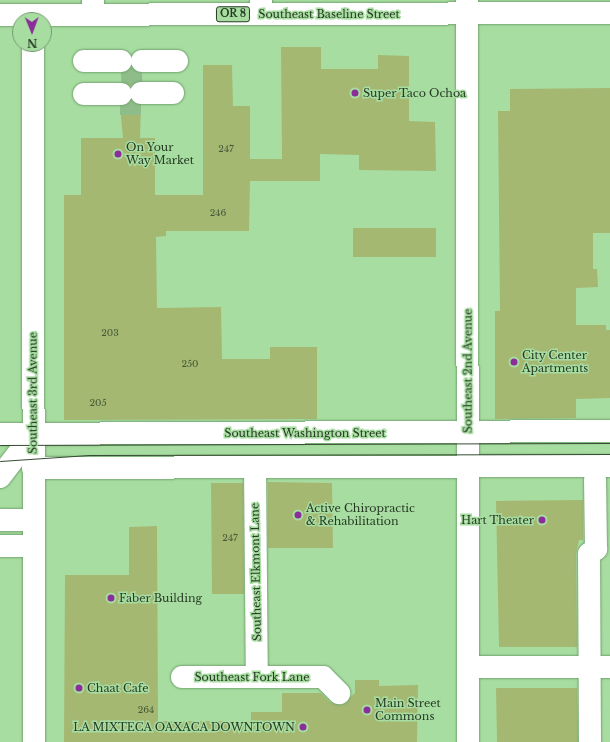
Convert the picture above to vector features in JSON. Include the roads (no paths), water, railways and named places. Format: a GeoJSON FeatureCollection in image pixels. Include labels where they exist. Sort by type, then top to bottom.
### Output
{"type":"FeatureCollection","features":[{"type":"Feature","properties":{"kind":"main road","name":"Southeast Baseline Street"},"geometry":{"type":"LineString","coordinates":[[32,12],[93,8],[467,7],[610,14]]}},
{"type":"Feature","properties":{"kind":"main road","name":"Southeast 2nd Avenue"},"geometry":{"type":"LineString","coordinates":[[467,7],[468,742]]}},
{"type":"Feature","properties":{"kind":"main road","name":"Southeast Baseline Street"},"geometry":{"type":"LineString","coordinates":[[0,15],[12,14]]}},
{"type":"Feature","properties":{"kind":"main road","name":"Southeast 3rd Avenue"},"geometry":{"type":"LineString","coordinates":[[32,52],[34,742]]}},
{"type":"Feature","properties":{"kind":"main road"},"geometry":{"type":"LineString","coordinates":[[131,83],[174,83],[84,84],[131,83]]}},
{"type":"Feature","properties":{"kind":"main road","name":"Southeast Washington Street"},"geometry":{"type":"LineString","coordinates":[[0,434],[468,433],[610,431]]}},
{"type":"Feature","properties":{"kind":"main road"},"geometry":{"type":"LineString","coordinates":[[0,477],[33,434]]}},
{"type":"Feature","properties":{"kind":"main road","name":"Southeast Elkmont Lane"},"geometry":{"type":"LineString","coordinates":[[255,467],[258,677]]}},
{"type":"Feature","properties":{"kind":"main road"},"geometry":{"type":"LineString","coordinates":[[34,468],[468,467],[603,473],[596,548],[589,554],[600,667],[590,742]]}},
{"type":"Feature","properties":{"kind":"main road"},"geometry":{"type":"LineString","coordinates":[[0,520],[34,520]]}},
{"type":"Feature","properties":{"kind":"main road"},"geometry":{"type":"LineString","coordinates":[[0,546],[34,546]]}},
{"type":"Feature","properties":{"kind":"main road"},"geometry":{"type":"LineString","coordinates":[[468,667],[600,667]]}},
{"type":"Feature","properties":{"kind":"main road","name":"Southeast Fork Lane"},"geometry":{"type":"LineString","coordinates":[[182,677],[323,677],[339,693]]}},
{"type":"Feature","properties":{"kind":"tunnel"},"geometry":{"type":"LineString","coordinates":[[121,74],[142,73]]}},
{"type":"Feature","properties":{"kind":"tunnel"},"geometry":{"type":"LineString","coordinates":[[120,104],[141,104]]}},
{"type":"Feature","properties":{"kind":"tram line"},"geometry":{"type":"LineString","coordinates":[[0,445],[610,443]]}},
{"type":"Feature","properties":{"kind":"tram line"},"geometry":{"type":"LineString","coordinates":[[0,461],[89,455],[610,454]]}},
{"type":"Feature","properties":{"kind":"place","name":"Super Taco Ochoa"},"geometry":{"type":"Point","coordinates":[355,93]}},
{"type":"Feature","properties":{"kind":"place","name":"On Your Way Market"},"geometry":{"type":"Point","coordinates":[118,154]}},
{"type":"Feature","properties":{"kind":"place","name":"City Center Apartments"},"geometry":{"type":"Point","coordinates":[514,362]}},
{"type":"Feature","properties":{"kind":"place","name":"Active Chiropractic & Rehabilitation"},"geometry":{"type":"Point","coordinates":[298,515]}},
{"type":"Feature","properties":{"kind":"place","name":"Hart Theater"},"geometry":{"type":"Point","coordinates":[542,520]}},
{"type":"Feature","properties":{"kind":"place","name":"Faber Building"},"geometry":{"type":"Point","coordinates":[111,598]}},
{"type":"Feature","properties":{"kind":"place","name":"Chaat Cafe"},"geometry":{"type":"Point","coordinates":[79,688]}},
{"type":"Feature","properties":{"kind":"place","name":"Main Street Commons"},"geometry":{"type":"Point","coordinates":[367,710]}},
{"type":"Feature","properties":{"kind":"place","name":"LA MIXTECA OAXACA DOWNTOWN"},"geometry":{"type":"Point","coordinates":[303,727]}}]}
